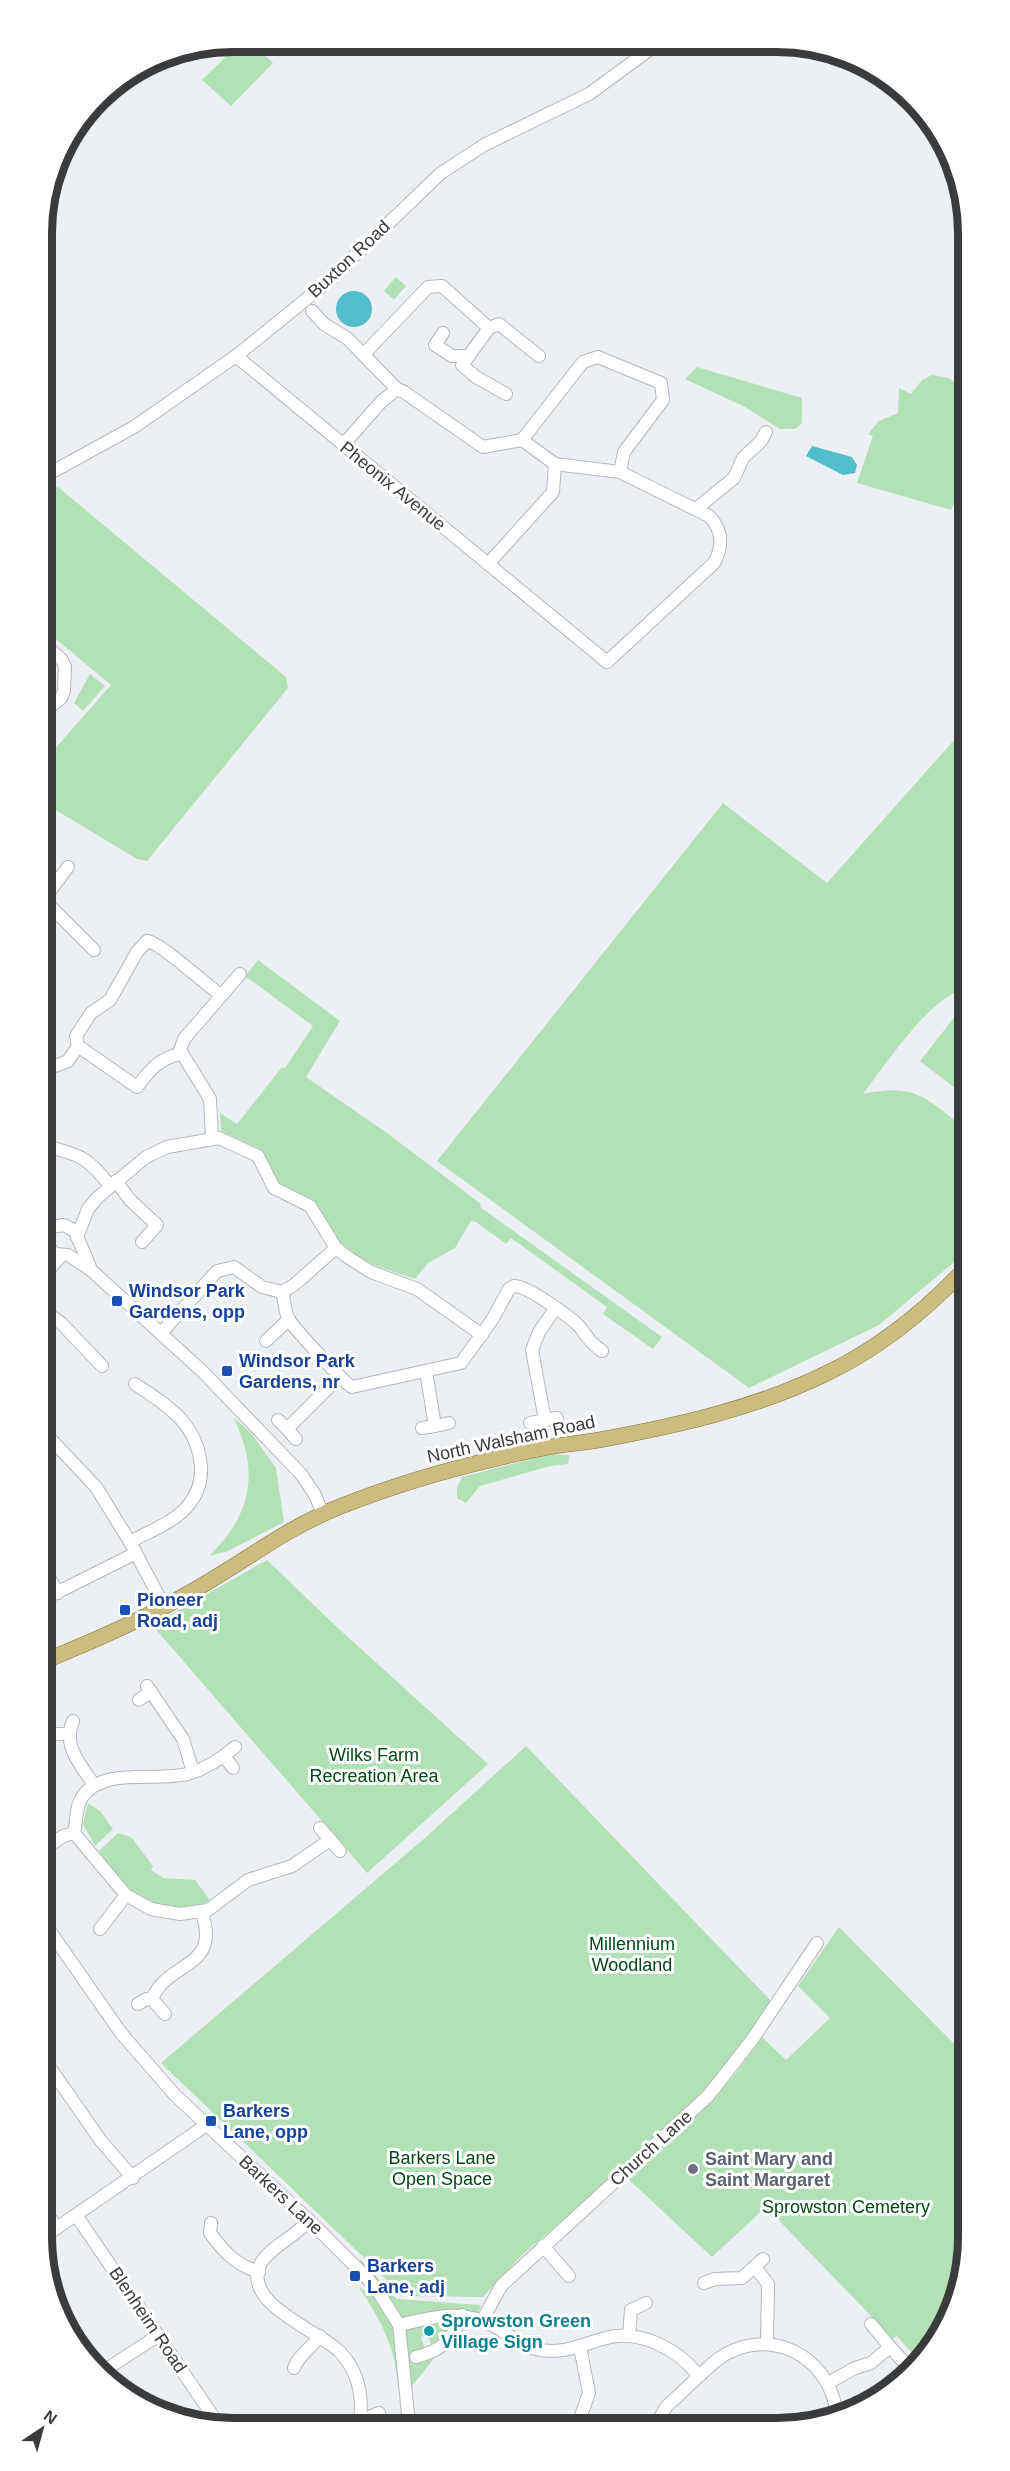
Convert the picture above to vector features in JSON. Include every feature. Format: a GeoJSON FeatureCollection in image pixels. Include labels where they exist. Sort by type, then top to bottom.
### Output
{"type":"FeatureCollection","features":[{"type":"Feature","properties":{"kind":"main road","name":"North Walsham Road"},"geometry":{"type":"LineString","coordinates":[[52,1657],[191,1592],[259,1548],[323,1514],[448,1470],[551,1446],[649,1430],[719,1413],[786,1392],[860,1356],[931,1303],[957,1277]]}},
{"type":"Feature","properties":{"kind":"street","name":"Buxton Road"},"geometry":{"type":"LineString","coordinates":[[53,472],[134,427],[236,356],[325,284],[441,173],[484,145],[589,94],[646,52]]}},
{"type":"Feature","properties":{"kind":"street"},"geometry":{"type":"LineString","coordinates":[[364,354],[428,287],[442,286],[489,328]]}},
{"type":"Feature","properties":{"kind":"street"},"geometry":{"type":"LineString","coordinates":[[312,311],[324,324],[347,338],[397,390],[404,392],[483,447],[522,440],[583,362],[598,357],[661,383],[663,400],[624,452],[621,471]]}},
{"type":"Feature","properties":{"kind":"street"},"geometry":{"type":"LineString","coordinates":[[506,394],[476,377],[462,364],[489,328],[499,324],[539,356]]}},
{"type":"Feature","properties":{"kind":"street"},"geometry":{"type":"LineString","coordinates":[[443,333],[431,349],[452,356],[469,356]]}},
{"type":"Feature","properties":{"kind":"street","name":"Pheonix Avenue"},"geometry":{"type":"LineString","coordinates":[[236,356],[607,662],[714,564],[721,549],[717,525],[709,516],[696,509]]}},
{"type":"Feature","properties":{"kind":"street"},"geometry":{"type":"LineString","coordinates":[[343,445],[381,402],[397,390]]}},
{"type":"Feature","properties":{"kind":"street"},"geometry":{"type":"LineString","coordinates":[[522,440],[555,464],[621,471],[696,509],[734,478],[743,458],[765,440]]}},
{"type":"Feature","properties":{"kind":"street"},"geometry":{"type":"LineString","coordinates":[[488,564],[553,492],[555,464]]}},
{"type":"Feature","properties":{"kind":"street"},"geometry":{"type":"LineString","coordinates":[[53,652],[62,660],[65,667],[64,691],[61,698],[53,705]]}},
{"type":"Feature","properties":{"kind":"street"},"geometry":{"type":"LineString","coordinates":[[53,887],[68,867]]}},
{"type":"Feature","properties":{"kind":"street"},"geometry":{"type":"LineString","coordinates":[[53,909],[88,950]]}},
{"type":"Feature","properties":{"kind":"street"},"geometry":{"type":"LineString","coordinates":[[53,1067],[68,1061],[78,1046],[78,1031],[91,1014],[110,1000],[137,952],[147,941],[157,943],[196,978],[221,995]]}},
{"type":"Feature","properties":{"kind":"street"},"geometry":{"type":"LineString","coordinates":[[212,1137],[210,1099],[180,1054],[184,1039],[240,974]]}},
{"type":"Feature","properties":{"kind":"street"},"geometry":{"type":"LineString","coordinates":[[78,1046],[137,1087],[152,1067],[164,1058],[180,1054]]}},
{"type":"Feature","properties":{"kind":"street"},"geometry":{"type":"LineString","coordinates":[[54,1227],[88,1209],[113,1184],[155,1151],[212,1137],[258,1156],[274,1188],[310,1206],[336,1248],[371,1272],[417,1289],[482,1335]]}},
{"type":"Feature","properties":{"kind":"street"},"geometry":{"type":"LineString","coordinates":[[53,1147],[62,1149],[92,1163],[130,1200],[161,1221],[142,1242]]}},
{"type":"Feature","properties":{"kind":"street"},"geometry":{"type":"LineString","coordinates":[[52,1267],[75,1250],[88,1209]]}},
{"type":"Feature","properties":{"kind":"street"},"geometry":{"type":"LineString","coordinates":[[54,1227],[75,1231],[91,1270]]}},
{"type":"Feature","properties":{"kind":"street"},"geometry":{"type":"LineString","coordinates":[[161,1333],[224,1264],[234,1266],[262,1287],[282,1292],[294,1285],[336,1248]]}},
{"type":"Feature","properties":{"kind":"street"},"geometry":{"type":"LineString","coordinates":[[52,1252],[91,1270],[161,1333],[291,1462],[315,1495],[323,1514]]}},
{"type":"Feature","properties":{"kind":"street"},"geometry":{"type":"LineString","coordinates":[[282,1292],[289,1319],[339,1377],[352,1387],[370,1381],[461,1363],[482,1335],[497,1307],[514,1286],[526,1288],[555,1309],[578,1326],[588,1346],[602,1350]]}},
{"type":"Feature","properties":{"kind":"street"},"geometry":{"type":"LineString","coordinates":[[530,1422],[551,1419],[532,1350],[539,1332],[555,1309]]}},
{"type":"Feature","properties":{"kind":"street"},"geometry":{"type":"LineString","coordinates":[[52,1317],[99,1357]]}},
{"type":"Feature","properties":{"kind":"street"},"geometry":{"type":"LineString","coordinates":[[266,1341],[289,1319]]}},
{"type":"Feature","properties":{"kind":"street"},"geometry":{"type":"LineString","coordinates":[[426,1371],[435,1426]]}},
{"type":"Feature","properties":{"kind":"street"},"geometry":{"type":"LineString","coordinates":[[287,1429],[339,1377]]}},
{"type":"Feature","properties":{"kind":"street"},"geometry":{"type":"LineString","coordinates":[[52,1595],[133,1547],[185,1509],[198,1492],[202,1478],[200,1454],[194,1435],[143,1385]]}},
{"type":"Feature","properties":{"kind":"street"},"geometry":{"type":"LineString","coordinates":[[278,1420],[296,1439]]}},
{"type":"Feature","properties":{"kind":"street"},"geometry":{"type":"LineString","coordinates":[[422,1428],[449,1424]]}},
{"type":"Feature","properties":{"kind":"street"},"geometry":{"type":"LineString","coordinates":[[52,1441],[96,1487],[133,1547],[164,1606]]}},
{"type":"Feature","properties":{"kind":"street"},"geometry":{"type":"LineString","coordinates":[[139,1700],[149,1689],[183,1739],[193,1772]]}},
{"type":"Feature","properties":{"kind":"street"},"geometry":{"type":"LineString","coordinates":[[73,1721],[68,1734],[74,1756],[94,1785]]}},
{"type":"Feature","properties":{"kind":"street"},"geometry":{"type":"LineString","coordinates":[[52,1734],[68,1734]]}},
{"type":"Feature","properties":{"kind":"street"},"geometry":{"type":"LineString","coordinates":[[235,1747],[224,1756],[193,1772],[178,1776],[110,1779],[94,1785],[78,1806],[74,1833],[126,1895],[150,1909],[166,1913],[202,1913],[249,1880],[292,1866],[330,1840]]}},
{"type":"Feature","properties":{"kind":"street"},"geometry":{"type":"LineString","coordinates":[[224,1756],[233,1768]]}},
{"type":"Feature","properties":{"kind":"street"},"geometry":{"type":"LineString","coordinates":[[320,1828],[340,1851]]}},
{"type":"Feature","properties":{"kind":"street"},"geometry":{"type":"LineString","coordinates":[[52,1843],[63,1836],[74,1833]]}},
{"type":"Feature","properties":{"kind":"street"},"geometry":{"type":"LineString","coordinates":[[100,1929],[126,1895]]}},
{"type":"Feature","properties":{"kind":"street"},"geometry":{"type":"LineString","coordinates":[[152,1999],[158,1987],[197,1958],[204,1949],[206,1931],[202,1913]]}},
{"type":"Feature","properties":{"kind":"street","name":"Barkers Lane"},"geometry":{"type":"LineString","coordinates":[[52,1934],[122,2033],[205,2126],[309,2220],[369,2280],[399,2325]]}},
{"type":"Feature","properties":{"kind":"street","name":"Church Lane"},"geometry":{"type":"LineString","coordinates":[[482,2321],[501,2286],[708,2096],[752,2040],[817,1942]]}},
{"type":"Feature","properties":{"kind":"street"},"geometry":{"type":"LineString","coordinates":[[138,2004],[146,1999],[152,1999],[165,2014]]}},
{"type":"Feature","properties":{"kind":"street"},"geometry":{"type":"LineString","coordinates":[[52,2071],[101,2141],[133,2178]]}},
{"type":"Feature","properties":{"kind":"street"},"geometry":{"type":"LineString","coordinates":[[53,2231],[133,2178],[205,2126]]}},
{"type":"Feature","properties":{"kind":"street","name":"Blenheim Road"},"geometry":{"type":"LineString","coordinates":[[76,2215],[214,2417]]}},
{"type":"Feature","properties":{"kind":"street"},"geometry":{"type":"LineString","coordinates":[[309,2220],[265,2259],[258,2281],[270,2303],[281,2313],[320,2336],[342,2354],[356,2377],[362,2404],[357,2418]]}},
{"type":"Feature","properties":{"kind":"street"},"geometry":{"type":"LineString","coordinates":[[210,2223],[210,2233],[226,2254],[235,2262],[259,2272]]}},
{"type":"Feature","properties":{"kind":"street"},"geometry":{"type":"LineString","coordinates":[[543,2246],[569,2276]]}},
{"type":"Feature","properties":{"kind":"street"},"geometry":{"type":"LineString","coordinates":[[704,2283],[715,2279],[742,2278],[759,2263],[768,2284],[767,2343]]}},
{"type":"Feature","properties":{"kind":"street"},"geometry":{"type":"LineString","coordinates":[[629,2336],[632,2310],[646,2303]]}},
{"type":"Feature","properties":{"kind":"street"},"geometry":{"type":"LineString","coordinates":[[408,2418],[399,2325],[435,2315],[462,2315],[482,2321],[535,2349],[563,2351],[603,2338],[629,2336],[658,2343],[685,2362],[699,2376]]}},
{"type":"Feature","properties":{"kind":"street"},"geometry":{"type":"LineString","coordinates":[[416,2357],[428,2348],[441,2349],[456,2331],[462,2315]]}},
{"type":"Feature","properties":{"kind":"street"},"geometry":{"type":"LineString","coordinates":[[871,2324],[905,2364]]}},
{"type":"Feature","properties":{"kind":"street"},"geometry":{"type":"LineString","coordinates":[[109,2368],[159,2335]]}},
{"type":"Feature","properties":{"kind":"street"},"geometry":{"type":"LineString","coordinates":[[294,2368],[296,2361],[309,2351],[320,2336]]}},
{"type":"Feature","properties":{"kind":"street"},"geometry":{"type":"LineString","coordinates":[[660,2418],[666,2407],[729,2352],[743,2346],[767,2343],[792,2350],[806,2357],[816,2366],[828,2383],[835,2408]]}},
{"type":"Feature","properties":{"kind":"street"},"geometry":{"type":"LineString","coordinates":[[580,2347],[589,2393],[580,2418]]}},
{"type":"Feature","properties":{"kind":"street"},"geometry":{"type":"LineString","coordinates":[[828,2383],[855,2368],[871,2363],[890,2347]]}},
{"type":"Feature","properties":{"kind":"street"},"geometry":{"type":"LineString","coordinates":[[368,2418],[380,2413]]}},
{"type":"Feature","properties":{"kind":"green space"},"geometry":{"type":"Polygon","coordinates":[[[230,53],[262,53],[273,63],[231,106],[202,80],[230,53]]]}},
{"type":"Feature","properties":{"kind":"green space"},"geometry":{"type":"Polygon","coordinates":[[[396,277],[406,286],[394,300],[384,291],[396,277]]]}},
{"type":"Feature","properties":{"kind":"green space"},"geometry":{"type":"Polygon","coordinates":[[[697,367],[802,398],[802,423],[795,429],[780,429],[745,407],[685,379],[697,367]]]}},
{"type":"Feature","properties":{"kind":"green space"},"geometry":{"type":"Polygon","coordinates":[[[932,375],[948,378],[958,384],[958,496],[951,510],[857,483],[873,436],[868,434],[879,421],[898,413],[899,388],[911,394],[922,380],[932,375]]]}},
{"type":"Feature","properties":{"kind":"green space"},"geometry":{"type":"Polygon","coordinates":[[[58,487],[286,677],[288,688],[147,861],[137,859],[53,808],[53,751],[111,685],[53,636],[53,488],[58,487]]]}},
{"type":"Feature","properties":{"kind":"green space"},"geometry":{"type":"Polygon","coordinates":[[[90,674],[105,686],[83,711],[74,703],[90,674]]]}},
{"type":"Feature","properties":{"kind":"green space"},"geometry":{"type":"Polygon","coordinates":[[[958,736],[958,992],[938,1004],[923,1018],[863,1094],[895,1090],[918,1095],[958,1123],[957,1259],[879,1325],[749,1388],[437,1161],[723,803],[827,883],[958,736]]]}},
{"type":"Feature","properties":{"kind":"green space"},"geometry":{"type":"Polygon","coordinates":[[[258,960],[340,1021],[306,1077],[387,1133],[481,1204],[480,1207],[662,1337],[653,1349],[603,1314],[607,1307],[511,1238],[506,1244],[476,1222],[471,1221],[455,1248],[428,1263],[415,1279],[376,1266],[340,1242],[314,1200],[281,1186],[258,1148],[221,1131],[220,1113],[237,1124],[282,1067],[285,1068],[313,1026],[245,976],[258,960]]]}},
{"type":"Feature","properties":{"kind":"green space"},"geometry":{"type":"Polygon","coordinates":[[[958,1013],[958,1090],[920,1061],[958,1013]]]}},
{"type":"Feature","properties":{"kind":"green space"},"geometry":{"type":"Polygon","coordinates":[[[233,1417],[251,1433],[276,1468],[284,1522],[228,1551],[209,1556],[235,1524],[243,1508],[247,1491],[249,1473],[247,1455],[233,1417]]]}},
{"type":"Feature","properties":{"kind":"green space"},"geometry":{"type":"Polygon","coordinates":[[[551,1454],[569,1455],[568,1464],[550,1466],[480,1486],[466,1503],[457,1498],[457,1487],[462,1477],[551,1454]]]}},
{"type":"Feature","properties":{"kind":"green space","name":"Wilks Farm Recreation Area"},"geometry":{"type":"Polygon","coordinates":[[[267,1560],[339,1629],[488,1764],[367,1873],[152,1625],[267,1560]]]}},
{"type":"Feature","properties":{"kind":"green space"},"geometry":{"type":"Polygon","coordinates":[[[526,1746],[772,2002],[713,2081],[635,2158],[522,2255],[483,2297],[400,2296],[380,2273],[161,2063],[426,1837],[526,1746]]]}},
{"type":"Feature","properties":{"kind":"green space"},"geometry":{"type":"Polygon","coordinates":[[[88,1803],[101,1812],[113,1829],[95,1846],[83,1824],[88,1803]]]}},
{"type":"Feature","properties":{"kind":"green space"},"geometry":{"type":"Polygon","coordinates":[[[118,1833],[131,1837],[153,1866],[151,1870],[163,1878],[195,1880],[210,1900],[191,1906],[170,1907],[139,1897],[118,1877],[99,1851],[118,1833]]]}},
{"type":"Feature","properties":{"kind":"green space","name":"Sprowston Cemetery"},"geometry":{"type":"Polygon","coordinates":[[[839,1927],[957,2047],[957,2249],[954,2273],[944,2307],[933,2328],[914,2355],[897,2336],[893,2339],[766,2207],[712,2257],[626,2177],[732,2078],[762,2037],[786,2060],[830,2018],[798,1986],[839,1927]]]}},
{"type":"Feature","properties":{"kind":"green space"},"geometry":{"type":"Polygon","coordinates":[[[359,2258],[397,2299],[481,2305],[477,2315],[453,2329],[433,2348],[427,2335],[421,2337],[425,2350],[416,2362],[435,2357],[413,2385],[398,2387],[394,2359],[386,2334],[359,2287],[374,2296],[359,2258]]]}},
{"type":"Feature","properties":{"kind":"water"},"geometry":{"type":"Polygon","coordinates":[[[354,291],[366,297],[372,309],[366,321],[354,327],[342,321],[336,309],[342,297],[354,291]]]}},
{"type":"Feature","properties":{"kind":"water"},"geometry":{"type":"Polygon","coordinates":[[[812,446],[852,457],[857,465],[855,473],[843,475],[806,456],[812,446]]]}},
{"type":"Feature","properties":{"kind":"place","name":"Windsor Park Gardens, opp"},"geometry":{"type":"Point","coordinates":[117,1301]}},
{"type":"Feature","properties":{"kind":"place","name":"Windsor Park Gardens, nr"},"geometry":{"type":"Point","coordinates":[227,1371]}},
{"type":"Feature","properties":{"kind":"place","name":"Pioneer Road, adj"},"geometry":{"type":"Point","coordinates":[125,1610]}},
{"type":"Feature","properties":{"kind":"place","name":"Barkers Lane, opp"},"geometry":{"type":"Point","coordinates":[211,2121]}},
{"type":"Feature","properties":{"kind":"place","name":"Saint Mary and Saint Margaret"},"geometry":{"type":"Point","coordinates":[693,2169]}},
{"type":"Feature","properties":{"kind":"place","name":"Barkers Lane, adj"},"geometry":{"type":"Point","coordinates":[355,2276]}},
{"type":"Feature","properties":{"kind":"place","name":"Sprowston Green Village Sign"},"geometry":{"type":"Point","coordinates":[429,2331]}},
{"type":"Feature","properties":{"kind":"park label","name":"Millennium Woodland"},"geometry":{"type":"Point","coordinates":[632,1954]}},
{"type":"Feature","properties":{"kind":"park label","name":"Barkers Lane Open Space"},"geometry":{"type":"Point","coordinates":[442,2168]}}]}
